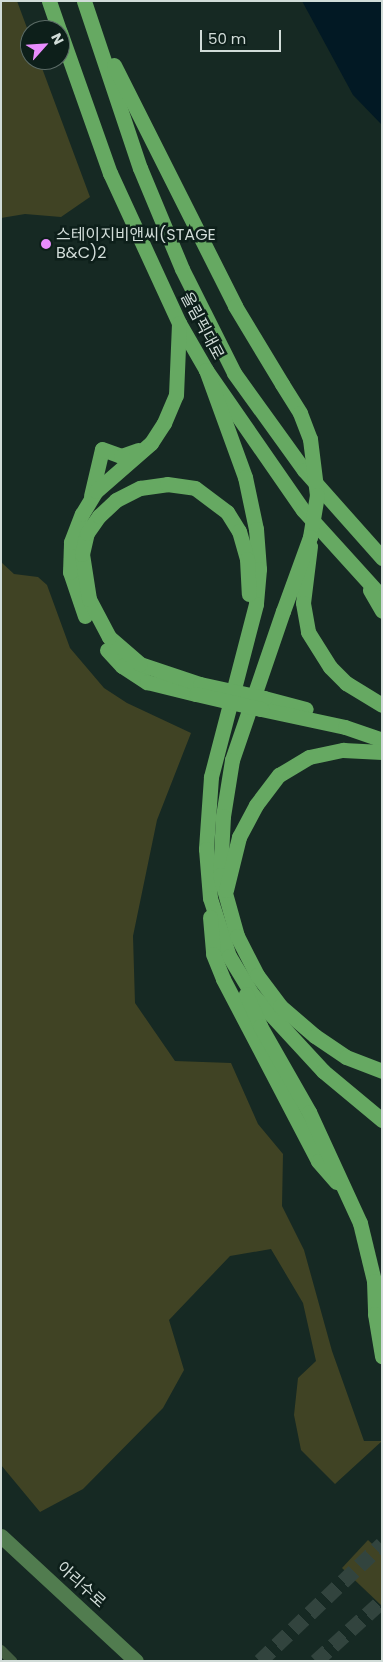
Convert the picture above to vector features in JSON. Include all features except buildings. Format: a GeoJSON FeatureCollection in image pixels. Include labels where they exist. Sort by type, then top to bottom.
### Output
{"type":"FeatureCollection","features":[{"type":"Feature","properties":{"kind":"highway","name":"올림픽대로"},"geometry":{"type":"LineString","coordinates":[[49,1],[56,20]]}},
{"type":"Feature","properties":{"kind":"highway","name":"올림픽대로"},"geometry":{"type":"LineString","coordinates":[[84,1],[140,168],[182,269],[234,373],[304,470],[382,558]]}},
{"type":"Feature","properties":{"kind":"highway"},"geometry":{"type":"LineString","coordinates":[[90,16],[235,306],[300,413],[316,468],[317,495],[310,537],[303,613],[308,632],[330,667],[346,683],[382,705]]}},
{"type":"Feature","properties":{"kind":"highway","name":"올림픽대로"},"geometry":{"type":"LineString","coordinates":[[70,59],[110,173],[179,323],[206,370],[303,510],[364,580],[382,597]]}},
{"type":"Feature","properties":{"kind":"highway"},"geometry":{"type":"LineString","coordinates":[[179,323],[176,395],[154,439],[96,491],[71,542],[70,572],[89,624],[105,648],[135,676],[147,682],[198,689],[382,730]]}},
{"type":"Feature","properties":{"kind":"highway"},"geometry":{"type":"LineString","coordinates":[[206,370],[245,477],[256,530],[259,569],[250,622],[211,777],[206,849],[210,898],[210,938],[223,979],[318,1161],[348,1196]]}},
{"type":"Feature","properties":{"kind":"highway"},"geometry":{"type":"LineString","coordinates":[[90,500],[102,449],[120,456],[133,453],[154,439]]}},
{"type":"Feature","properties":{"kind":"highway"},"geometry":{"type":"LineString","coordinates":[[198,689],[140,664],[124,654],[97,619],[89,599],[82,554],[88,533],[99,516],[116,500],[140,488],[167,484],[195,488],[212,498],[227,512],[239,531],[247,559],[250,622]]}},
{"type":"Feature","properties":{"kind":"highway"},"geometry":{"type":"LineString","coordinates":[[310,537],[232,760],[223,816],[220,875],[237,936],[257,975],[280,1006],[346,1057],[382,1080]]}},
{"type":"Feature","properties":{"kind":"highway"},"geometry":{"type":"LineString","coordinates":[[364,580],[382,611]]}},
{"type":"Feature","properties":{"kind":"highway"},"geometry":{"type":"LineString","coordinates":[[262,704],[345,727],[382,740]]}},
{"type":"Feature","properties":{"kind":"highway"},"geometry":{"type":"LineString","coordinates":[[225,894],[239,837],[256,805],[279,775],[309,757],[343,750],[382,752]]}},
{"type":"Feature","properties":{"kind":"highway"},"geometry":{"type":"LineString","coordinates":[[210,898],[229,956],[260,1026],[308,1112],[360,1224],[374,1281],[375,1314],[382,1356]]}},
{"type":"Feature","properties":{"kind":"highway"},"geometry":{"type":"LineString","coordinates":[[229,956],[252,994],[296,1044],[323,1071],[382,1120]]}},
{"type":"Feature","properties":{"kind":"highway"},"geometry":{"type":"LineString","coordinates":[[346,1057],[382,1071]]}},
{"type":"Feature","properties":{"kind":"main road","name":"아리수로"},"geometry":{"type":"LineString","coordinates":[[1,1536],[136,1661]]}},
{"type":"Feature","properties":{"kind":"street"},"geometry":{"type":"LineString","coordinates":[[1,1650],[12,1661]]}},
{"type":"Feature","properties":{"kind":"green space"},"geometry":{"type":"Polygon","coordinates":[[[1,1],[17,1],[24,20],[20,20],[20,70],[43,70],[90,197],[61,217],[25,214],[1,218],[1,1]]]}},
{"type":"Feature","properties":{"kind":"green space"},"geometry":{"type":"Polygon","coordinates":[[[1,562],[14,574],[38,577],[47,585],[70,648],[104,688],[127,703],[191,733],[157,820],[133,936],[135,1003],[175,1061],[231,1063],[258,1124],[283,1154],[282,1206],[304,1250],[332,1351],[364,1441],[382,1441],[335,1484],[301,1450],[294,1415],[298,1378],[316,1361],[303,1303],[271,1249],[230,1256],[169,1320],[184,1370],[163,1408],[83,1489],[40,1512],[1,1465],[1,562]]]}},
{"type":"Feature","properties":{"kind":"green space"},"geometry":{"type":"Polygon","coordinates":[[[368,1540],[382,1553],[382,1606],[342,1568],[368,1540]]]}},
{"type":"Feature","properties":{"kind":"water"},"geometry":{"type":"Polygon","coordinates":[[[302,1],[382,1],[382,125],[353,95],[302,1]]]}},
{"type":"Feature","properties":{"kind":"tunnel"},"geometry":{"type":"LineString","coordinates":[[260,1661],[382,1544]]}},
{"type":"Feature","properties":{"kind":"tunnel"},"geometry":{"type":"LineString","coordinates":[[316,1661],[382,1601]]}},
{"type":"Feature","properties":{"kind":"place","name":"스테이지비앤씨(STAGE B&C)2"},"geometry":{"type":"Point","coordinates":[46,244]}}]}
